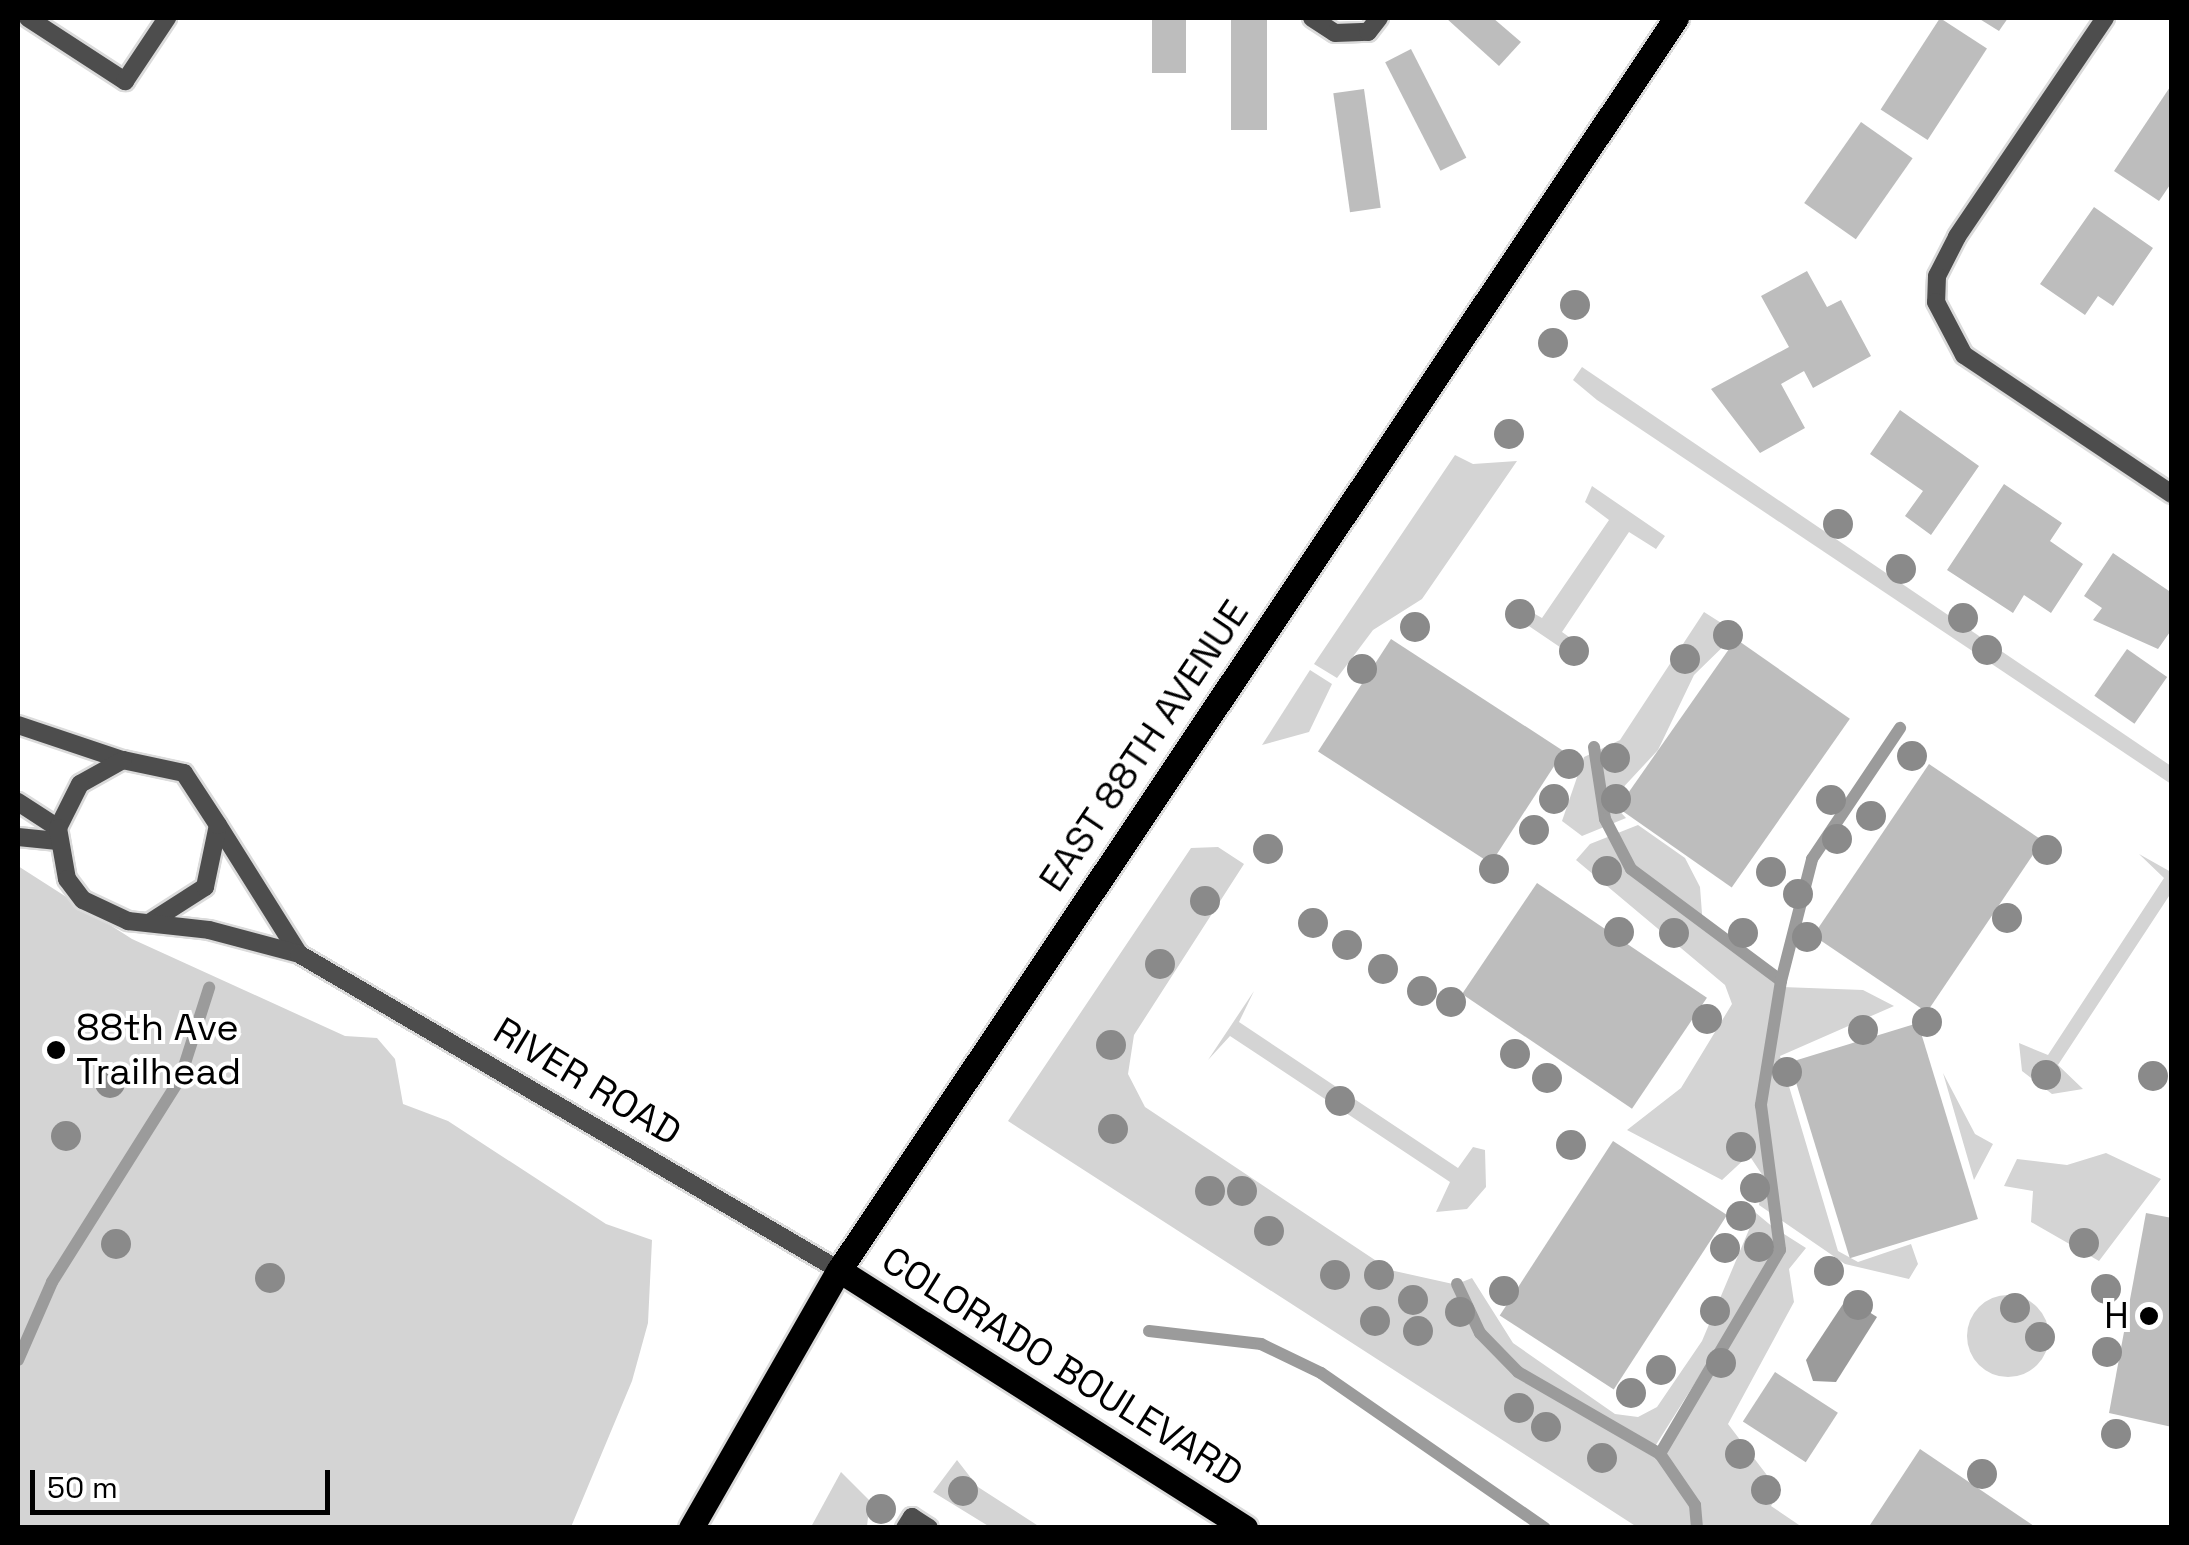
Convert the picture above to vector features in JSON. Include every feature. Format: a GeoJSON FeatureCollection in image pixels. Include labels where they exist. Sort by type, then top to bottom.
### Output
{"type":"FeatureCollection","features":[{"type":"Feature","properties":{"kind":"main road","name":"EAST 88TH AVENUE"},"geometry":{"type":"LineString","coordinates":[[692,1528],[839,1270],[1676,18]]}},
{"type":"Feature","properties":{"kind":"main road","name":"COLORADO BOULEVARD"},"geometry":{"type":"LineString","coordinates":[[839,1270],[1245,1528]]}},
{"type":"Feature","properties":{"kind":"street"},"geometry":{"type":"LineString","coordinates":[[28,18],[125,81],[167,18]]}},
{"type":"Feature","properties":{"kind":"street"},"geometry":{"type":"LineString","coordinates":[[1312,18],[1335,33],[1368,32],[1379,18]]}},
{"type":"Feature","properties":{"kind":"street"},"geometry":{"type":"LineString","coordinates":[[2105,18],[1957,236],[1936,293],[1944,330],[1964,355],[2172,494]]}},
{"type":"Feature","properties":{"kind":"street"},"geometry":{"type":"LineString","coordinates":[[18,725],[123,760],[184,773],[218,825],[205,886],[152,920],[106,915],[83,900],[58,834],[18,802]]}},
{"type":"Feature","properties":{"kind":"street"},"geometry":{"type":"LineString","coordinates":[[58,834],[80,784],[123,760]]}},
{"type":"Feature","properties":{"kind":"street","name":"RIVER ROAD"},"geometry":{"type":"LineString","coordinates":[[218,825],[298,954]]}},
{"type":"Feature","properties":{"kind":"street"},"geometry":{"type":"LineString","coordinates":[[18,837],[58,834]]}},
{"type":"Feature","properties":{"kind":"street","name":"RIVER ROAD"},"geometry":{"type":"LineString","coordinates":[[152,920],[298,954],[839,1270]]}},
{"type":"Feature","properties":{"kind":"street"},"geometry":{"type":"LineString","coordinates":[[905,1528],[912,1517],[929,1528]]}},
{"type":"Feature","properties":{"kind":"shaded area"},"geometry":{"type":"Polygon","coordinates":[[[1582,367],[2171,766],[2171,784],[1597,400],[1573,380],[1582,367]]]}},
{"type":"Feature","properties":{"kind":"shaded area"},"geometry":{"type":"Polygon","coordinates":[[[1455,455],[1473,464],[1517,461],[1422,599],[1373,630],[1337,678],[1314,664],[1455,455]]]}},
{"type":"Feature","properties":{"kind":"shaded area"},"geometry":{"type":"Polygon","coordinates":[[[1592,486],[1665,536],[1656,549],[1629,532],[1562,632],[1586,649],[1582,662],[1511,614],[1519,605],[1542,618],[1609,520],[1585,502],[1592,486]]]}},
{"type":"Feature","properties":{"kind":"shaded area"},"geometry":{"type":"Polygon","coordinates":[[[1704,612],[1737,633],[1694,675],[1658,750],[1612,803],[1626,818],[1582,836],[1562,821],[1584,757],[1620,740],[1704,612]]]}},
{"type":"Feature","properties":{"kind":"shaded area"},"geometry":{"type":"Polygon","coordinates":[[[1310,670],[1332,684],[1309,732],[1262,745],[1310,670]]]}},
{"type":"Feature","properties":{"kind":"shaded area"},"geometry":{"type":"Polygon","coordinates":[[[1638,825],[1685,858],[1700,887],[1703,927],[1754,956],[1782,987],[1863,990],[1894,1006],[1780,1056],[1838,1251],[1858,1262],[1911,1244],[1918,1264],[1909,1279],[1845,1264],[1759,1205],[1763,1176],[1749,1155],[1722,1180],[1627,1130],[1681,1088],[1732,1004],[1725,985],[1576,860],[1590,844],[1638,825]]]}},
{"type":"Feature","properties":{"kind":"shaded area"},"geometry":{"type":"Polygon","coordinates":[[[1218,847],[1244,864],[1134,1035],[1128,1074],[1145,1107],[1390,1270],[1453,1284],[1474,1331],[1514,1373],[1659,1460],[1770,1278],[1784,1234],[1806,1248],[1789,1269],[1794,1302],[1728,1424],[1779,1491],[1771,1506],[1802,1527],[1637,1527],[1008,1121],[1191,848],[1218,847]]]}},
{"type":"Feature","properties":{"kind":"shaded area"},"geometry":{"type":"Polygon","coordinates":[[[2139,854],[2171,872],[2171,893],[2058,1065],[2083,1089],[2052,1094],[2022,1071],[2019,1043],[2048,1055],[2164,878],[2139,854]]]}},
{"type":"Feature","properties":{"kind":"shaded area"},"geometry":{"type":"Polygon","coordinates":[[[18,866],[132,939],[345,1036],[377,1038],[395,1059],[403,1104],[448,1121],[606,1224],[652,1240],[648,1323],[632,1381],[571,1527],[18,1527],[18,866]]]}},
{"type":"Feature","properties":{"kind":"shaded area"},"geometry":{"type":"Polygon","coordinates":[[[1254,991],[1239,1022],[1458,1168],[1473,1147],[1485,1150],[1486,1187],[1467,1209],[1436,1212],[1450,1182],[1230,1036],[1208,1060],[1254,991]]]}},
{"type":"Feature","properties":{"kind":"shaded area"},"geometry":{"type":"Polygon","coordinates":[[[1943,1073],[1975,1134],[1993,1144],[1974,1180],[1943,1073]]]}},
{"type":"Feature","properties":{"kind":"shaded area"},"geometry":{"type":"Polygon","coordinates":[[[2106,1153],[2161,1179],[2099,1261],[2031,1222],[2033,1191],[2004,1186],[2017,1159],[2067,1165],[2106,1153]]]}},
{"type":"Feature","properties":{"kind":"shaded area"},"geometry":{"type":"Polygon","coordinates":[[[1756,1213],[1780,1233],[1778,1251],[1654,1448],[1529,1375],[1486,1337],[1465,1299],[1462,1282],[1472,1278],[1513,1343],[1615,1414],[1638,1417],[1657,1407],[1702,1341],[1756,1213]]]}},
{"type":"Feature","properties":{"kind":"shaded area"},"geometry":{"type":"Polygon","coordinates":[[[2008,1295],[2024,1298],[2037,1307],[2046,1320],[2046,1352],[2037,1365],[2024,1374],[2008,1377],[1992,1374],[1979,1365],[1970,1352],[1967,1336],[1970,1320],[1979,1307],[1992,1298],[2008,1295]]]}},
{"type":"Feature","properties":{"kind":"shaded area"},"geometry":{"type":"Polygon","coordinates":[[[1847,1298],[1877,1317],[1836,1382],[1813,1381],[1806,1360],[1847,1298]]]}},
{"type":"Feature","properties":{"kind":"shaded area"},"geometry":{"type":"Polygon","coordinates":[[[957,1460],[978,1487],[1040,1527],[990,1527],[933,1492],[957,1460]]]}},
{"type":"Feature","properties":{"kind":"shaded area"},"geometry":{"type":"Polygon","coordinates":[[[841,1472],[870,1501],[867,1526],[811,1527],[841,1472]]]}},
{"type":"Feature","properties":{"kind":"building"},"geometry":{"type":"Polygon","coordinates":[[[1152,18],[1186,18],[1186,73],[1152,73],[1152,18]]]}},
{"type":"Feature","properties":{"kind":"building"},"geometry":{"type":"Polygon","coordinates":[[[1231,18],[1267,18],[1267,130],[1231,130],[1231,18]]]}},
{"type":"Feature","properties":{"kind":"building"},"geometry":{"type":"Polygon","coordinates":[[[1446,18],[1493,18],[1521,42],[1499,66],[1446,18]]]}},
{"type":"Feature","properties":{"kind":"building"},"geometry":{"type":"Polygon","coordinates":[[[1940,18],[1987,48],[1928,140],[1881,109],[1940,18]]]}},
{"type":"Feature","properties":{"kind":"building"},"geometry":{"type":"Polygon","coordinates":[[[1978,18],[2008,18],[1999,31],[1978,18]]]}},
{"type":"Feature","properties":{"kind":"building"},"geometry":{"type":"Polygon","coordinates":[[[1411,49],[1466,158],[1441,171],[1385,62],[1411,49]]]}},
{"type":"Feature","properties":{"kind":"building"},"geometry":{"type":"Polygon","coordinates":[[[2172,84],[2172,182],[2159,201],[2114,171],[2172,84]]]}},
{"type":"Feature","properties":{"kind":"building"},"geometry":{"type":"Polygon","coordinates":[[[1364,89],[1381,208],[1350,212],[1333,93],[1364,89]]]}},
{"type":"Feature","properties":{"kind":"building"},"geometry":{"type":"Polygon","coordinates":[[[1861,122],[1913,158],[1856,239],[1804,203],[1861,122]]]}},
{"type":"Feature","properties":{"kind":"building"},"geometry":{"type":"Polygon","coordinates":[[[2094,207],[2153,248],[2113,306],[2098,296],[2085,315],[2040,284],[2094,207]]]}},
{"type":"Feature","properties":{"kind":"building"},"geometry":{"type":"Polygon","coordinates":[[[1807,271],[1827,307],[1841,300],[1871,356],[1813,388],[1804,371],[1781,384],[1805,428],[1760,453],[1711,389],[1789,347],[1761,296],[1807,271]]]}},
{"type":"Feature","properties":{"kind":"building"},"geometry":{"type":"Polygon","coordinates":[[[1900,410],[1979,466],[1931,535],[1905,516],[1923,491],[1870,454],[1900,410]]]}},
{"type":"Feature","properties":{"kind":"building"},"geometry":{"type":"Polygon","coordinates":[[[2004,484],[2062,523],[2050,541],[2083,564],[2051,613],[2024,595],[2013,613],[1947,570],[2004,484]]]}},
{"type":"Feature","properties":{"kind":"building"},"geometry":{"type":"Polygon","coordinates":[[[2113,553],[2172,593],[2172,629],[2158,649],[2093,620],[2102,608],[2084,596],[2113,553]]]}},
{"type":"Feature","properties":{"kind":"building"},"geometry":{"type":"Polygon","coordinates":[[[1391,639],[1564,751],[1491,864],[1318,751],[1391,639]]]}},
{"type":"Feature","properties":{"kind":"building"},"geometry":{"type":"Polygon","coordinates":[[[1736,639],[1850,719],[1732,887],[1618,808],[1736,639]]]}},
{"type":"Feature","properties":{"kind":"building"},"geometry":{"type":"Polygon","coordinates":[[[2127,649],[2167,677],[2134,724],[2094,696],[2127,649]]]}},
{"type":"Feature","properties":{"kind":"building"},"geometry":{"type":"Polygon","coordinates":[[[1929,764],[2043,841],[1927,1012],[1813,936],[1929,764]]]}},
{"type":"Feature","properties":{"kind":"building"},"geometry":{"type":"Polygon","coordinates":[[[1537,883],[1707,998],[1632,1109],[1462,994],[1537,883]]]}},
{"type":"Feature","properties":{"kind":"building"},"geometry":{"type":"Polygon","coordinates":[[[1918,1023],[1978,1219],[1850,1258],[1790,1062],[1918,1023]]]}},
{"type":"Feature","properties":{"kind":"building"},"geometry":{"type":"Polygon","coordinates":[[[1613,1141],[1727,1215],[1614,1390],[1500,1315],[1613,1141]]]}},
{"type":"Feature","properties":{"kind":"building","name":"H"},"geometry":{"type":"Polygon","coordinates":[[[2146,1213],[2172,1218],[2172,1427],[2109,1413],[2146,1213]]]}},
{"type":"Feature","properties":{"kind":"building"},"geometry":{"type":"Polygon","coordinates":[[[1775,1372],[1838,1413],[1806,1462],[1743,1421],[1775,1372]]]}},
{"type":"Feature","properties":{"kind":"building"},"geometry":{"type":"Polygon","coordinates":[[[1920,1449],[2037,1528],[1868,1528],[1920,1449]]]}},
{"type":"Feature","properties":{"kind":"waterway"},"geometry":{"type":"LineString","coordinates":[[1781,981],[1812,859],[1900,728]]}},
{"type":"Feature","properties":{"kind":"waterway"},"geometry":{"type":"LineString","coordinates":[[1594,747],[1605,819],[1631,869],[1781,981],[1761,1105],[1780,1250],[1660,1454]]}},
{"type":"Feature","properties":{"kind":"waterway"},"geometry":{"type":"LineString","coordinates":[[18,1360],[52,1282],[180,1079],[209,988]]}},
{"type":"Feature","properties":{"kind":"waterway"},"geometry":{"type":"LineString","coordinates":[[1457,1284],[1480,1333],[1518,1372],[1660,1454],[1695,1505],[1697,1528]]}},
{"type":"Feature","properties":{"kind":"waterway"},"geometry":{"type":"LineString","coordinates":[[1149,1331],[1261,1344],[1321,1373],[1545,1528]]}},
{"type":"Feature","properties":{"kind":"place","name":"88th Ave Trailhead"},"geometry":{"type":"Point","coordinates":[56,1050]}},
{"type":"Feature","properties":{"kind":"place","name":"H"},"geometry":{"type":"Point","coordinates":[2149,1316]}}]}
